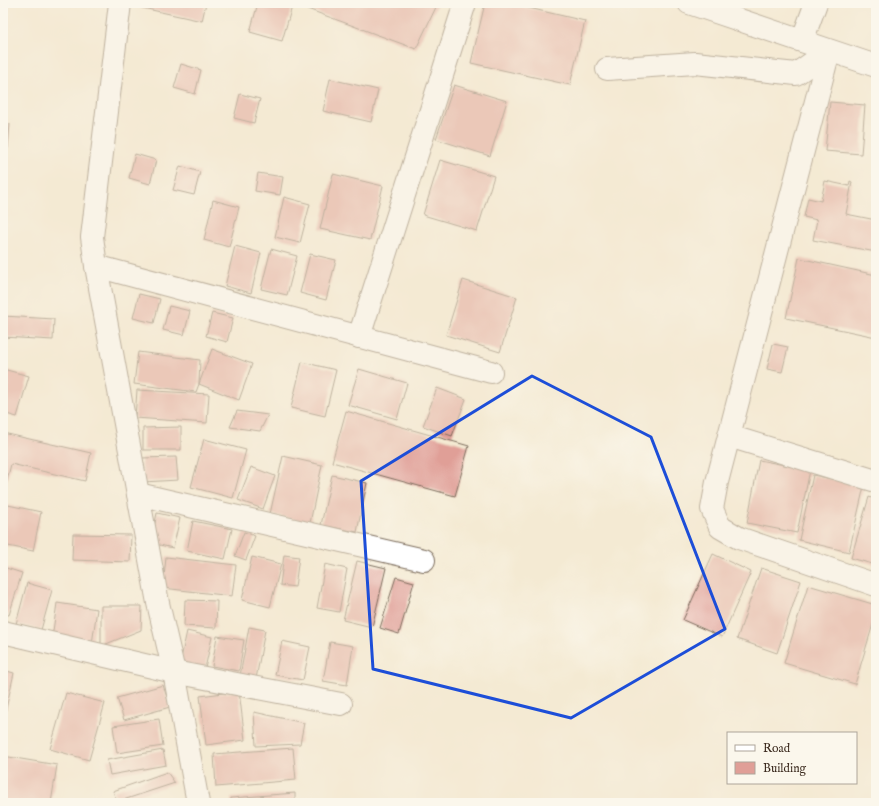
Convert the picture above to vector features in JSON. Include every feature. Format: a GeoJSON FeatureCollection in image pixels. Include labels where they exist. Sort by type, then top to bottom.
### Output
{"type":"FeatureCollection","features":[{"type":"Feature","properties":{"kind":"street"},"geometry":{"type":"LineString","coordinates":[[120,3],[92,237],[96,266],[158,603],[174,672],[198,803]]}},
{"type":"Feature","properties":{"kind":"street"},"geometry":{"type":"LineString","coordinates":[[359,337],[465,3]]}},
{"type":"Feature","properties":{"kind":"street"},"geometry":{"type":"LineString","coordinates":[[689,3],[876,66]]}},
{"type":"Feature","properties":{"kind":"street"},"geometry":{"type":"LineString","coordinates":[[802,41],[816,3]]}},
{"type":"Feature","properties":{"kind":"street"},"geometry":{"type":"LineString","coordinates":[[607,70],[695,63],[796,74],[829,50]]}},
{"type":"Feature","properties":{"kind":"street"},"geometry":{"type":"LineString","coordinates":[[829,50],[717,482],[712,509],[720,527],[739,538],[876,585]]}},
{"type":"Feature","properties":{"kind":"street"},"geometry":{"type":"LineString","coordinates":[[96,266],[491,372]]}},
{"type":"Feature","properties":{"kind":"street"},"geometry":{"type":"LineString","coordinates":[[729,436],[876,481]]}},
{"type":"Feature","properties":{"kind":"street"},"geometry":{"type":"LineString","coordinates":[[138,494],[424,560]]}},
{"type":"Feature","properties":{"kind":"street"},"geometry":{"type":"LineString","coordinates":[[3,632],[174,672],[341,704]]}},
{"type":"Feature","properties":{"kind":"highlighted area"},"geometry":{"type":"Polygon","coordinates":[[[532,376],[651,437],[725,629],[571,718],[373,669],[361,481],[532,376]]]}},
{"type":"Feature","properties":{"kind":"building"},"geometry":{"type":"Polygon","coordinates":[[[139,3],[206,3],[202,21],[138,7],[139,3]]]}},
{"type":"Feature","properties":{"kind":"building"},"geometry":{"type":"Polygon","coordinates":[[[258,3],[293,3],[282,41],[250,32],[258,3]]]}},
{"type":"Feature","properties":{"kind":"building"},"geometry":{"type":"Polygon","coordinates":[[[303,3],[438,3],[416,49],[302,7],[303,3]]]}},
{"type":"Feature","properties":{"kind":"building"},"geometry":{"type":"Polygon","coordinates":[[[485,3],[507,3],[585,21],[570,85],[471,63],[485,3]]]}},
{"type":"Feature","properties":{"kind":"building"},"geometry":{"type":"Polygon","coordinates":[[[181,64],[201,70],[195,94],[174,88],[181,64]]]}},
{"type":"Feature","properties":{"kind":"building"},"geometry":{"type":"Polygon","coordinates":[[[330,79],[378,90],[371,122],[323,111],[330,79]]]}},
{"type":"Feature","properties":{"kind":"building"},"geometry":{"type":"Polygon","coordinates":[[[454,85],[507,101],[490,156],[436,139],[454,85]]]}},
{"type":"Feature","properties":{"kind":"building"},"geometry":{"type":"Polygon","coordinates":[[[240,94],[260,99],[254,123],[234,118],[240,94]]]}},
{"type":"Feature","properties":{"kind":"building"},"geometry":{"type":"Polygon","coordinates":[[[830,102],[865,105],[861,154],[825,151],[830,102]]]}},
{"type":"Feature","properties":{"kind":"building"},"geometry":{"type":"Polygon","coordinates":[[[3,123],[10,124],[8,148],[3,148],[3,123]]]}},
{"type":"Feature","properties":{"kind":"building"},"geometry":{"type":"Polygon","coordinates":[[[135,154],[156,160],[150,184],[129,178],[135,154]]]}},
{"type":"Feature","properties":{"kind":"building"},"geometry":{"type":"Polygon","coordinates":[[[440,160],[494,176],[477,231],[423,215],[440,160]]]}},
{"type":"Feature","properties":{"kind":"building"},"geometry":{"type":"Polygon","coordinates":[[[180,166],[200,172],[194,195],[173,190],[180,166]]]}},
{"type":"Feature","properties":{"kind":"building"},"geometry":{"type":"Polygon","coordinates":[[[258,173],[283,177],[280,195],[255,191],[258,173]]]}},
{"type":"Feature","properties":{"kind":"building"},"geometry":{"type":"Polygon","coordinates":[[[333,174],[383,186],[370,240],[320,229],[333,174]]]}},
{"type":"Feature","properties":{"kind":"building"},"geometry":{"type":"Polygon","coordinates":[[[825,181],[849,186],[850,181],[852,182],[846,214],[876,220],[876,252],[813,240],[817,220],[804,217],[808,198],[821,201],[825,181]]]}},
{"type":"Feature","properties":{"kind":"building"},"geometry":{"type":"Polygon","coordinates":[[[284,197],[310,204],[300,243],[275,237],[284,197]]]}},
{"type":"Feature","properties":{"kind":"building"},"geometry":{"type":"Polygon","coordinates":[[[213,200],[239,207],[229,247],[204,240],[213,200]]]}},
{"type":"Feature","properties":{"kind":"building"},"geometry":{"type":"Polygon","coordinates":[[[235,246],[261,253],[251,293],[225,286],[235,246]]]}},
{"type":"Feature","properties":{"kind":"building"},"geometry":{"type":"Polygon","coordinates":[[[271,249],[297,256],[287,295],[261,289],[271,249]]]}},
{"type":"Feature","properties":{"kind":"building"},"geometry":{"type":"Polygon","coordinates":[[[310,254],[336,260],[326,300],[300,293],[310,254]]]}},
{"type":"Feature","properties":{"kind":"building"},"geometry":{"type":"Polygon","coordinates":[[[799,258],[876,275],[876,337],[786,318],[799,258]]]}},
{"type":"Feature","properties":{"kind":"building"},"geometry":{"type":"Polygon","coordinates":[[[463,280],[517,297],[500,352],[446,335],[463,280]]]}},
{"type":"Feature","properties":{"kind":"building"},"geometry":{"type":"Polygon","coordinates":[[[139,294],[160,299],[154,323],[133,318],[139,294]]]}},
{"type":"Feature","properties":{"kind":"building"},"geometry":{"type":"Polygon","coordinates":[[[169,306],[190,311],[184,335],[163,330],[169,306]]]}},
{"type":"Feature","properties":{"kind":"building"},"geometry":{"type":"Polygon","coordinates":[[[212,313],[233,318],[227,342],[206,336],[212,313]]]}},
{"type":"Feature","properties":{"kind":"building"},"geometry":{"type":"Polygon","coordinates":[[[3,316],[54,319],[53,340],[3,337],[3,316]]]}},
{"type":"Feature","properties":{"kind":"building"},"geometry":{"type":"Polygon","coordinates":[[[773,344],[788,347],[782,372],[767,369],[773,344]]]}},
{"type":"Feature","properties":{"kind":"building"},"geometry":{"type":"Polygon","coordinates":[[[212,349],[252,364],[239,400],[199,384],[212,349]]]}},
{"type":"Feature","properties":{"kind":"building"},"geometry":{"type":"Polygon","coordinates":[[[138,352],[200,360],[199,384],[196,392],[134,384],[138,352]]]}},
{"type":"Feature","properties":{"kind":"building"},"geometry":{"type":"Polygon","coordinates":[[[302,362],[336,370],[325,416],[291,408],[302,362]]]}},
{"type":"Feature","properties":{"kind":"building"},"geometry":{"type":"Polygon","coordinates":[[[3,369],[29,376],[17,417],[3,413],[3,369]]]}},
{"type":"Feature","properties":{"kind":"building"},"geometry":{"type":"Polygon","coordinates":[[[359,369],[407,383],[397,419],[348,405],[359,369]]]}},
{"type":"Feature","properties":{"kind":"building"},"geometry":{"type":"Polygon","coordinates":[[[437,388],[466,399],[452,436],[423,426],[437,388]]]}},
{"type":"Feature","properties":{"kind":"building"},"geometry":{"type":"Polygon","coordinates":[[[137,390],[209,394],[207,423],[135,418],[137,390]]]}},
{"type":"Feature","properties":{"kind":"building"},"geometry":{"type":"Polygon","coordinates":[[[237,411],[268,415],[260,431],[230,427],[237,411]]]}},
{"type":"Feature","properties":{"kind":"building"},"geometry":{"type":"Polygon","coordinates":[[[346,411],[469,446],[455,496],[332,462],[346,411]]]}},
{"type":"Feature","properties":{"kind":"building"},"geometry":{"type":"Polygon","coordinates":[[[181,427],[181,450],[143,450],[143,428],[181,427]]]}},
{"type":"Feature","properties":{"kind":"building"},"geometry":{"type":"Polygon","coordinates":[[[3,433],[91,453],[85,481],[11,464],[3,493],[3,433]]]}},
{"type":"Feature","properties":{"kind":"building"},"geometry":{"type":"Polygon","coordinates":[[[204,439],[246,450],[233,498],[191,487],[204,439]]]}},
{"type":"Feature","properties":{"kind":"building"},"geometry":{"type":"Polygon","coordinates":[[[283,456],[322,465],[310,523],[270,514],[283,456]]]}},
{"type":"Feature","properties":{"kind":"building"},"geometry":{"type":"Polygon","coordinates":[[[176,457],[178,480],[143,482],[141,458],[176,457]]]}},
{"type":"Feature","properties":{"kind":"building"},"geometry":{"type":"Polygon","coordinates":[[[759,460],[810,470],[797,533],[747,523],[759,460]]]}},
{"type":"Feature","properties":{"kind":"building"},"geometry":{"type":"Polygon","coordinates":[[[251,467],[275,476],[263,509],[238,500],[251,467]]]}},
{"type":"Feature","properties":{"kind":"building"},"geometry":{"type":"Polygon","coordinates":[[[332,475],[367,483],[357,532],[321,525],[332,475]]]}},
{"type":"Feature","properties":{"kind":"building"},"geometry":{"type":"Polygon","coordinates":[[[813,475],[864,486],[849,552],[799,540],[813,475]]]}},
{"type":"Feature","properties":{"kind":"building"},"geometry":{"type":"Polygon","coordinates":[[[869,497],[876,500],[876,565],[851,558],[869,497]]]}},
{"type":"Feature","properties":{"kind":"building"},"geometry":{"type":"Polygon","coordinates":[[[8,505],[41,512],[33,551],[3,545],[3,528],[8,505]]]}},
{"type":"Feature","properties":{"kind":"building"},"geometry":{"type":"Polygon","coordinates":[[[157,513],[180,518],[173,548],[151,543],[157,513]]]}},
{"type":"Feature","properties":{"kind":"building"},"geometry":{"type":"Polygon","coordinates":[[[193,521],[232,529],[225,559],[187,551],[193,521]]]}},
{"type":"Feature","properties":{"kind":"building"},"geometry":{"type":"Polygon","coordinates":[[[244,532],[255,536],[246,560],[235,556],[244,532]]]}},
{"type":"Feature","properties":{"kind":"building"},"geometry":{"type":"Polygon","coordinates":[[[73,534],[131,535],[130,562],[72,560],[73,534]]]}},
{"type":"Feature","properties":{"kind":"building"},"geometry":{"type":"Polygon","coordinates":[[[713,554],[751,572],[722,637],[683,620],[713,554]]]}},
{"type":"Feature","properties":{"kind":"building"},"geometry":{"type":"Polygon","coordinates":[[[284,555],[299,557],[295,587],[280,585],[284,555]]]}},
{"type":"Feature","properties":{"kind":"building"},"geometry":{"type":"Polygon","coordinates":[[[166,557],[236,565],[232,596],[163,588],[166,557]]]}},
{"type":"Feature","properties":{"kind":"building"},"geometry":{"type":"Polygon","coordinates":[[[252,557],[281,564],[270,607],[242,600],[252,557]]]}},
{"type":"Feature","properties":{"kind":"building"},"geometry":{"type":"Polygon","coordinates":[[[357,561],[386,568],[372,627],[343,620],[357,561]]]}},
{"type":"Feature","properties":{"kind":"building"},"geometry":{"type":"Polygon","coordinates":[[[325,564],[347,569],[339,612],[317,608],[325,564]]]}},
{"type":"Feature","properties":{"kind":"building"},"geometry":{"type":"Polygon","coordinates":[[[3,567],[22,573],[9,615],[3,614],[3,567]]]}},
{"type":"Feature","properties":{"kind":"building"},"geometry":{"type":"Polygon","coordinates":[[[761,568],[801,581],[777,653],[737,639],[761,568]]]}},
{"type":"Feature","properties":{"kind":"building"},"geometry":{"type":"Polygon","coordinates":[[[396,577],[414,582],[399,634],[380,628],[396,577]]]}},
{"type":"Feature","properties":{"kind":"building"},"geometry":{"type":"Polygon","coordinates":[[[27,583],[52,590],[41,630],[16,624],[27,583]]]}},
{"type":"Feature","properties":{"kind":"building"},"geometry":{"type":"Polygon","coordinates":[[[808,585],[876,605],[876,614],[855,684],[784,663],[808,585]]]}},
{"type":"Feature","properties":{"kind":"building"},"geometry":{"type":"Polygon","coordinates":[[[185,600],[217,601],[216,628],[184,626],[185,600]]]}},
{"type":"Feature","properties":{"kind":"building"},"geometry":{"type":"Polygon","coordinates":[[[57,603],[97,609],[92,644],[52,638],[57,603]]]}},
{"type":"Feature","properties":{"kind":"building"},"geometry":{"type":"Polygon","coordinates":[[[101,606],[142,606],[141,630],[101,646],[101,606]]]}},
{"type":"Feature","properties":{"kind":"building"},"geometry":{"type":"Polygon","coordinates":[[[249,627],[265,630],[256,679],[240,676],[249,627]]]}},
{"type":"Feature","properties":{"kind":"building"},"geometry":{"type":"Polygon","coordinates":[[[187,631],[212,637],[204,673],[179,668],[187,631]]]}},
{"type":"Feature","properties":{"kind":"building"},"geometry":{"type":"Polygon","coordinates":[[[217,636],[244,640],[239,671],[212,666],[217,636]]]}},
{"type":"Feature","properties":{"kind":"building"},"geometry":{"type":"Polygon","coordinates":[[[282,641],[310,647],[303,680],[275,675],[282,641]]]}},
{"type":"Feature","properties":{"kind":"building"},"geometry":{"type":"Polygon","coordinates":[[[330,642],[353,646],[347,685],[323,681],[330,642]]]}},
{"type":"Feature","properties":{"kind":"building"},"geometry":{"type":"Polygon","coordinates":[[[3,670],[14,673],[4,718],[3,718],[3,670]]]}},
{"type":"Feature","properties":{"kind":"building"},"geometry":{"type":"Polygon","coordinates":[[[163,685],[170,707],[124,720],[117,698],[163,685]]]}},
{"type":"Feature","properties":{"kind":"building"},"geometry":{"type":"Polygon","coordinates":[[[239,691],[245,740],[206,745],[200,696],[239,691]]]}},
{"type":"Feature","properties":{"kind":"building"},"geometry":{"type":"Polygon","coordinates":[[[66,693],[105,703],[89,760],[50,749],[66,693]]]}},
{"type":"Feature","properties":{"kind":"building"},"geometry":{"type":"Polygon","coordinates":[[[254,712],[304,723],[300,744],[256,746],[254,712]]]}},
{"type":"Feature","properties":{"kind":"building"},"geometry":{"type":"Polygon","coordinates":[[[159,719],[163,746],[117,753],[113,726],[159,719]]]}},
{"type":"Feature","properties":{"kind":"building"},"geometry":{"type":"Polygon","coordinates":[[[293,748],[296,780],[216,787],[214,754],[293,748]]]}},
{"type":"Feature","properties":{"kind":"building"},"geometry":{"type":"Polygon","coordinates":[[[163,750],[166,765],[110,775],[107,760],[163,750]]]}},
{"type":"Feature","properties":{"kind":"building"},"geometry":{"type":"Polygon","coordinates":[[[3,756],[57,765],[51,803],[3,803],[3,756]]]}},
{"type":"Feature","properties":{"kind":"building"},"geometry":{"type":"Polygon","coordinates":[[[167,772],[175,783],[117,802],[113,791],[167,772]]]}},
{"type":"Feature","properties":{"kind":"building"},"geometry":{"type":"Polygon","coordinates":[[[295,793],[295,803],[231,803],[231,798],[295,793]]]}}]}
